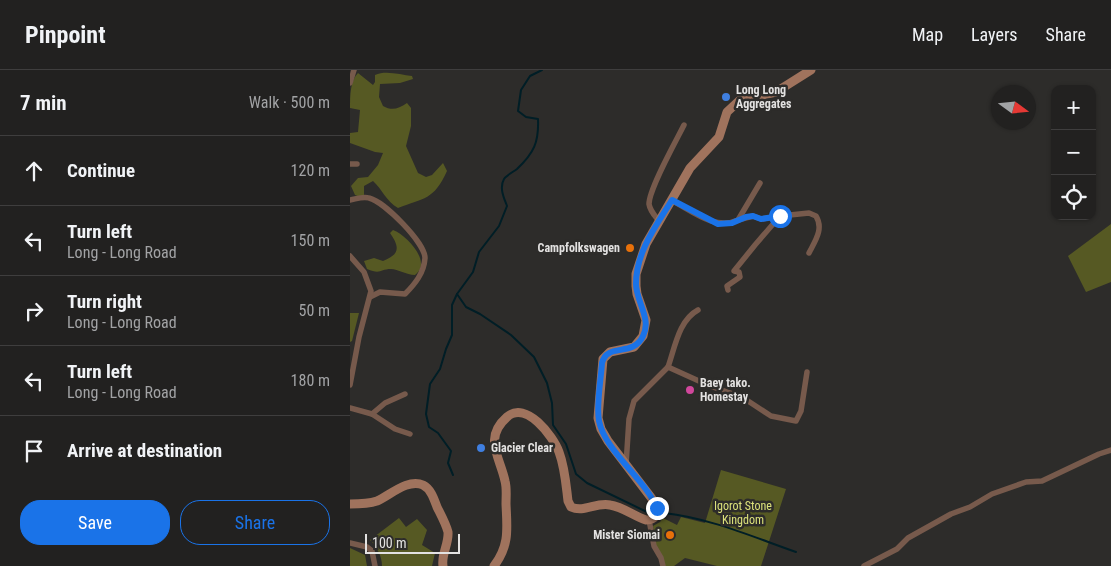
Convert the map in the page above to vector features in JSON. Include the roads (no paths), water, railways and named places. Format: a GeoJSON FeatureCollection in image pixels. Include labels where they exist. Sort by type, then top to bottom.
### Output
{"type":"FeatureCollection","features":[{"type":"Feature","properties":{"kind":"main road"},"geometry":{"type":"LineString","coordinates":[[494,566],[505,546],[507,532],[506,486],[494,440],[500,425],[514,413],[522,412],[533,417],[555,444],[562,462],[568,502],[571,507],[582,509],[599,504],[608,504],[649,520],[656,517],[657,508],[646,489],[608,441],[599,423],[604,356],[607,353],[631,349],[637,345],[643,336],[646,320],[637,294],[636,274],[646,244],[690,168],[719,137],[727,112],[744,98],[776,92],[811,70]]}},
{"type":"Feature","properties":{"kind":"main road"},"geometry":{"type":"LineString","coordinates":[[350,504],[375,501],[408,486],[422,484],[432,495],[447,530],[443,566]]}},
{"type":"Feature","properties":{"kind":"street"},"geometry":{"type":"LineString","coordinates":[[350,83],[354,70]]}},
{"type":"Feature","properties":{"kind":"street"},"geometry":{"type":"LineString","coordinates":[[659,221],[650,210],[650,200],[665,163],[684,125]]}},
{"type":"Feature","properties":{"kind":"street"},"geometry":{"type":"LineString","coordinates":[[738,220],[760,184]]}},
{"type":"Feature","properties":{"kind":"street"},"geometry":{"type":"LineString","coordinates":[[350,200],[369,198],[384,206],[404,224],[424,249],[423,272],[405,294],[380,292],[370,297]]}},
{"type":"Feature","properties":{"kind":"street"},"geometry":{"type":"LineString","coordinates":[[672,200],[718,224],[732,223],[753,216],[761,219],[808,213],[816,216],[820,224],[816,241],[809,253]]}},
{"type":"Feature","properties":{"kind":"street"},"geometry":{"type":"LineString","coordinates":[[728,290],[727,286],[740,277],[739,272],[734,271],[780,216]]}},
{"type":"Feature","properties":{"kind":"street"},"geometry":{"type":"LineString","coordinates":[[350,256],[368,279],[371,291],[359,337],[350,385]]}},
{"type":"Feature","properties":{"kind":"street"},"geometry":{"type":"LineString","coordinates":[[626,465],[629,419],[634,401],[668,367],[684,323],[690,314],[698,310]]}},
{"type":"Feature","properties":{"kind":"street"},"geometry":{"type":"LineString","coordinates":[[668,367],[710,386],[742,397],[772,416],[796,421],[801,411],[807,372]]}},
{"type":"Feature","properties":{"kind":"street"},"geometry":{"type":"LineString","coordinates":[[372,414],[385,403],[405,394]]}},
{"type":"Feature","properties":{"kind":"street"},"geometry":{"type":"LineString","coordinates":[[350,408],[372,414],[396,429],[410,434]]}},
{"type":"Feature","properties":{"kind":"street"},"geometry":{"type":"LineString","coordinates":[[864,566],[896,549],[908,538],[992,494],[1026,482],[1042,481],[1111,450]]}},
{"type":"Feature","properties":{"kind":"street"},"geometry":{"type":"LineString","coordinates":[[649,520],[654,546],[663,566]]}},
{"type":"Feature","properties":{"kind":"street"},"geometry":{"type":"LineString","coordinates":[[350,542],[368,547],[372,551],[375,566]]}},
{"type":"Feature","properties":{"kind":"waterway"},"geometry":{"type":"LineString","coordinates":[[453,475],[448,463],[451,451],[438,433],[429,427],[426,414],[430,384],[440,369],[452,335],[452,305],[457,294],[473,272],[479,252],[499,226],[507,206],[502,189],[504,179],[523,163],[534,147],[538,134],[538,119],[526,117],[518,111],[521,90],[530,76],[542,70]]}},
{"type":"Feature","properties":{"kind":"waterway"},"geometry":{"type":"LineString","coordinates":[[457,294],[466,307],[511,335],[534,357],[547,383],[552,403],[553,425],[566,444],[576,474],[587,483],[647,512],[651,511]]}},
{"type":"Feature","properties":{"kind":"waterway"},"geometry":{"type":"LineString","coordinates":[[664,513],[681,515],[715,524],[796,552]]}},
{"type":"Feature","properties":{"kind":"place","name":"Long Long Aggregates"},"geometry":{"type":"Point","coordinates":[726,97]}},
{"type":"Feature","properties":{"kind":"place","name":"Campfolkswagen"},"geometry":{"type":"Point","coordinates":[630,248]}},
{"type":"Feature","properties":{"kind":"place","name":"Baey tako. Homestay"},"geometry":{"type":"Point","coordinates":[690,390]}},
{"type":"Feature","properties":{"kind":"place","name":"Glacier Clear"},"geometry":{"type":"Point","coordinates":[481,448]}},
{"type":"Feature","properties":{"kind":"place","name":"Mister Siomai"},"geometry":{"type":"Point","coordinates":[670,535]}},
{"type":"Feature","properties":{"kind":"park label","name":"Igorot Stone Kingdom"},"geometry":{"type":"Point","coordinates":[743,513]}}]}
